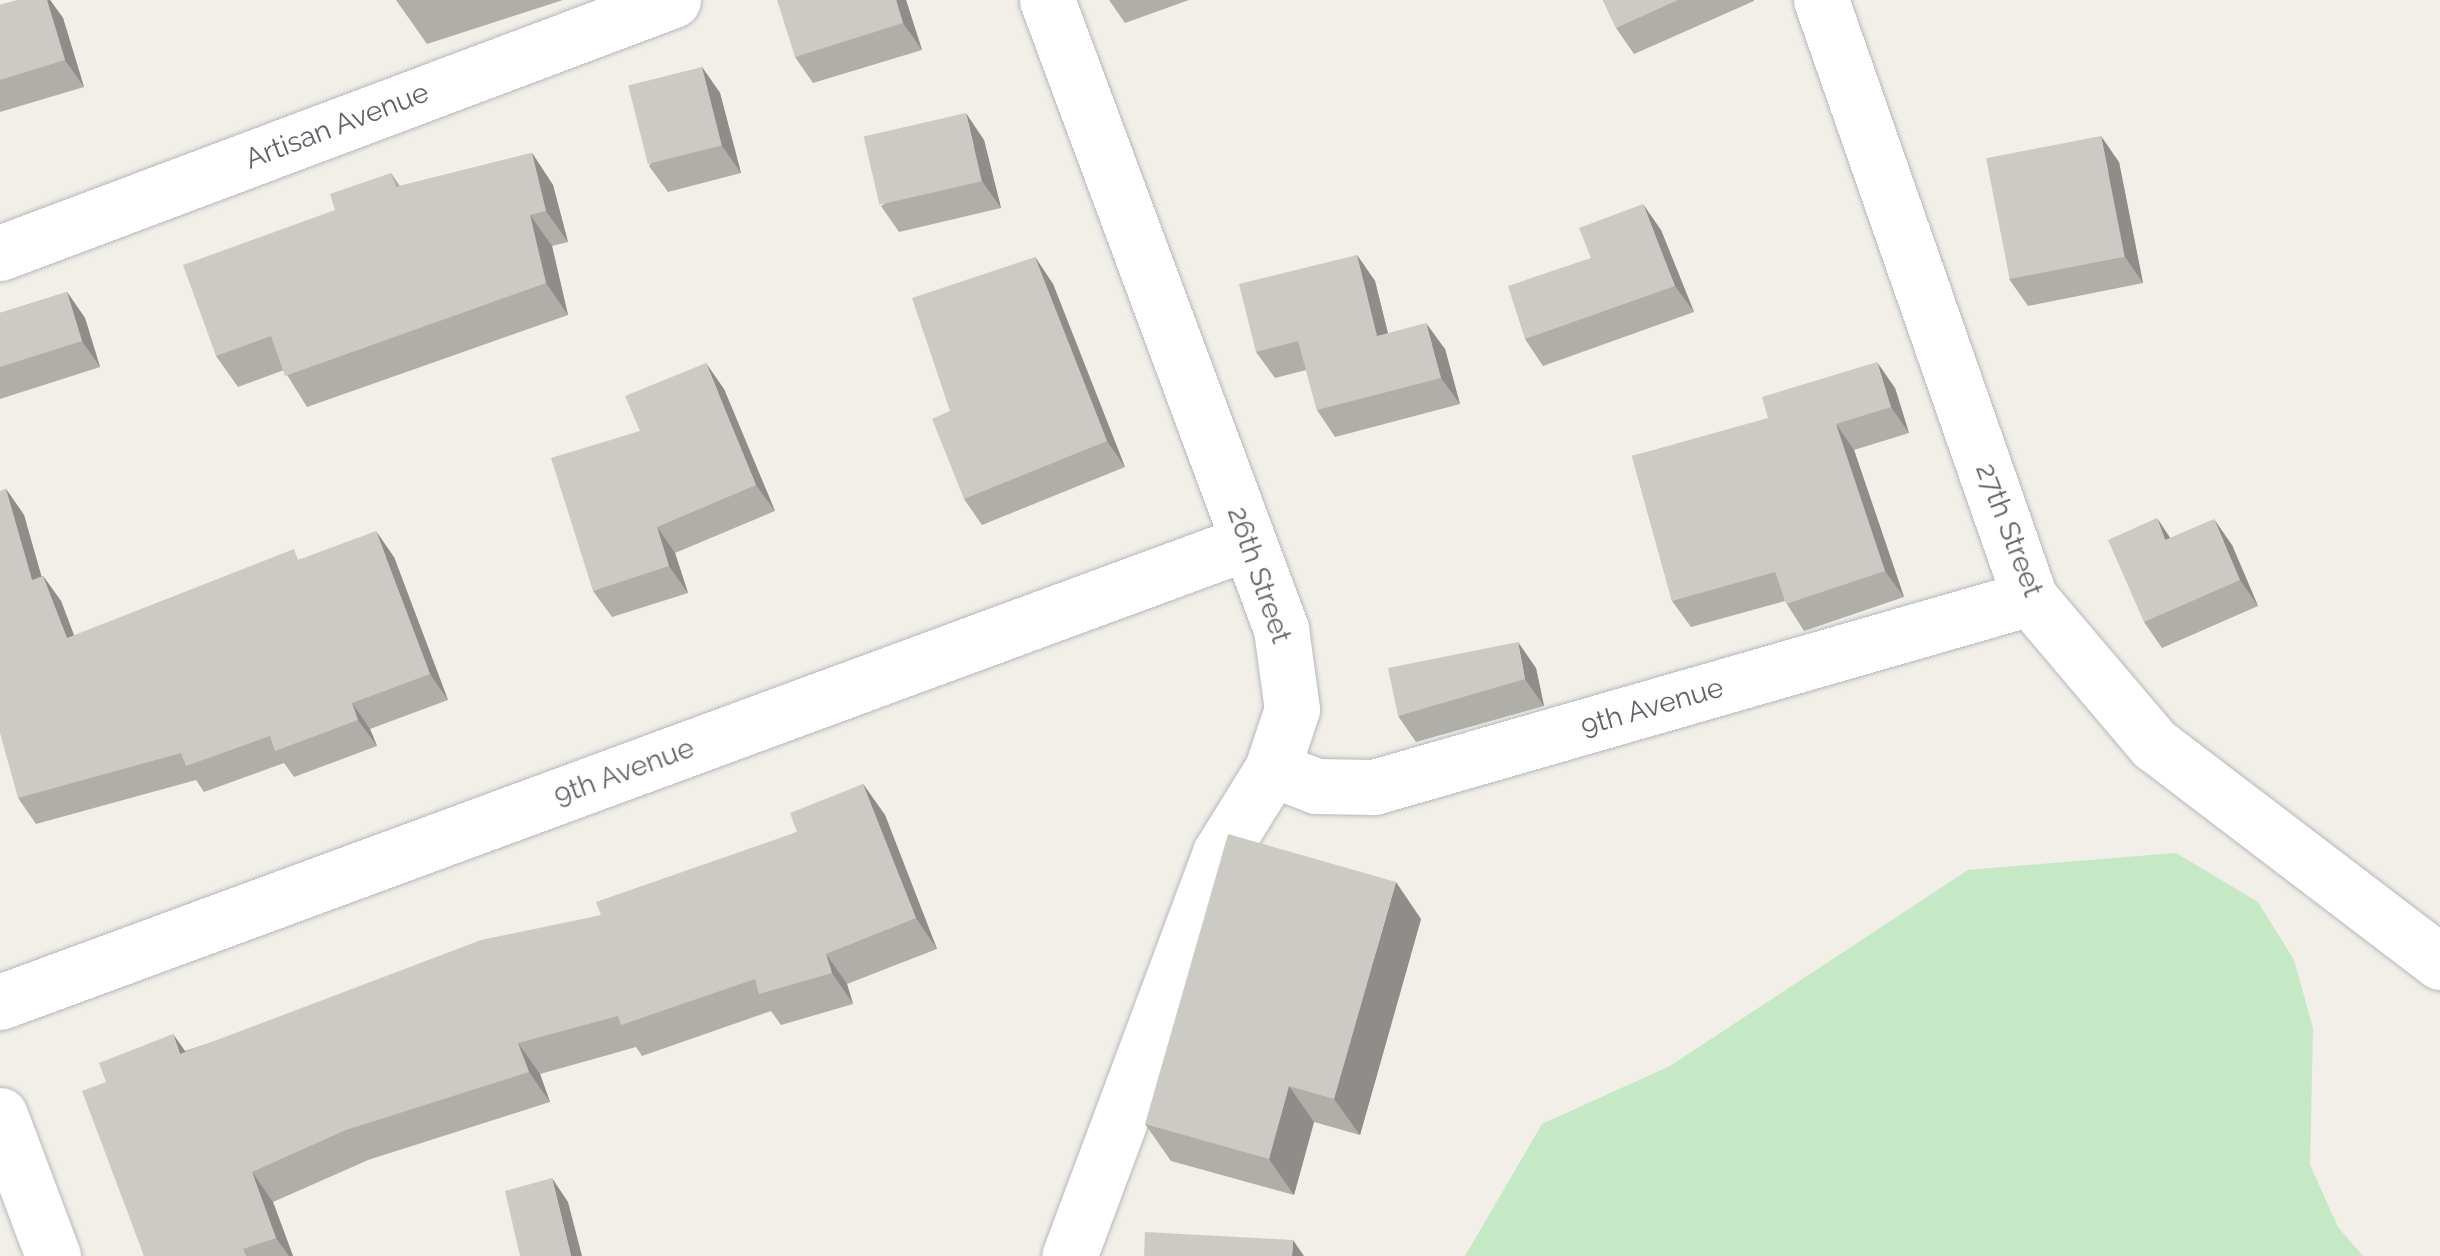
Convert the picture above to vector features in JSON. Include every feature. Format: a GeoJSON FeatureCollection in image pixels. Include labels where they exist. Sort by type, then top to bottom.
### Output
{"type":"FeatureCollection","features":[{"type":"Feature","properties":{"kind":"street","name":"Artisan Avenue"},"geometry":{"type":"LineString","coordinates":[[0,252],[673,0]]}},
{"type":"Feature","properties":{"kind":"street","name":"26th Street"},"geometry":{"type":"LineString","coordinates":[[1047,0],[1248,542],[1292,673],[1292,708],[1272,768],[1220,853],[1069,1256]]}},
{"type":"Feature","properties":{"kind":"street","name":"27th Street"},"geometry":{"type":"LineString","coordinates":[[1821,0],[2030,598],[2154,744],[2440,962]]}},
{"type":"Feature","properties":{"kind":"street","name":"9th Avenue"},"geometry":{"type":"LineString","coordinates":[[0,1002],[1248,542]]}},
{"type":"Feature","properties":{"kind":"street","name":"9th Avenue"},"geometry":{"type":"LineString","coordinates":[[1272,768],[1316,786],[1374,787],[2030,598]]}},
{"type":"Feature","properties":{"kind":"street"},"geometry":{"type":"LineString","coordinates":[[0,1116],[52,1256]]}},
{"type":"Feature","properties":{"kind":"green space"},"geometry":{"type":"Polygon","coordinates":[[[2176,853],[2258,902],[2294,960],[2313,1028],[2310,1165],[2338,1227],[2363,1256],[1465,1256],[1542,1124],[1670,1066],[1968,870],[2176,853]]]}},
{"type":"Feature","properties":{"kind":"building"},"geometry":{"type":"Polygon","coordinates":[[[18,0],[47,0],[65,60],[0,80],[0,5],[18,0]]]}},
{"type":"Feature","properties":{"kind":"building"},"geometry":{"type":"Polygon","coordinates":[[[777,0],[896,0],[903,23],[795,57],[777,0]]]}},
{"type":"Feature","properties":{"kind":"building"},"geometry":{"type":"Polygon","coordinates":[[[1603,0],[1678,0],[1616,28],[1603,0]]]}},
{"type":"Feature","properties":{"kind":"building"},"geometry":{"type":"Polygon","coordinates":[[[702,67],[722,146],[648,164],[628,85],[702,67]]]}},
{"type":"Feature","properties":{"kind":"building"},"geometry":{"type":"Polygon","coordinates":[[[966,113],[982,181],[879,205],[864,137],[966,113]]]}},
{"type":"Feature","properties":{"kind":"building"},"geometry":{"type":"Polygon","coordinates":[[[2101,136],[2124,257],[2010,279],[1986,158],[2101,136]]]}},
{"type":"Feature","properties":{"kind":"building"},"geometry":{"type":"Polygon","coordinates":[[[532,153],[546,211],[530,215],[546,283],[285,376],[271,336],[216,356],[183,265],[335,210],[330,194],[391,173],[396,187],[532,153]]]}},
{"type":"Feature","properties":{"kind":"building"},"geometry":{"type":"Polygon","coordinates":[[[1643,204],[1675,286],[1525,339],[1508,286],[1591,258],[1579,228],[1643,204]]]}},
{"type":"Feature","properties":{"kind":"building"},"geometry":{"type":"Polygon","coordinates":[[[1357,255],[1377,336],[1426,323],[1441,378],[1317,410],[1298,341],[1256,352],[1239,284],[1357,255]]]}},
{"type":"Feature","properties":{"kind":"building"},"geometry":{"type":"Polygon","coordinates":[[[1035,257],[1107,441],[964,499],[932,419],[950,411],[912,298],[1035,257]]]}},
{"type":"Feature","properties":{"kind":"building"},"geometry":{"type":"Polygon","coordinates":[[[67,292],[82,341],[0,367],[0,313],[67,292]]]}},
{"type":"Feature","properties":{"kind":"building"},"geometry":{"type":"Polygon","coordinates":[[[1877,362],[1891,407],[1836,424],[1885,571],[1786,604],[1775,572],[1672,601],[1632,456],[1768,418],[1762,397],[1877,362]]]}},
{"type":"Feature","properties":{"kind":"building"},"geometry":{"type":"Polygon","coordinates":[[[706,363],[756,485],[657,527],[669,566],[593,591],[551,458],[640,431],[625,396],[706,363]]]}},
{"type":"Feature","properties":{"kind":"building"},"geometry":{"type":"Polygon","coordinates":[[[6,489],[32,580],[43,576],[67,638],[294,549],[298,560],[376,531],[430,674],[352,703],[358,720],[275,751],[270,736],[186,766],[181,753],[18,798],[0,733],[0,491],[6,489]]]}},
{"type":"Feature","properties":{"kind":"building"},"geometry":{"type":"Polygon","coordinates":[[[2157,518],[2165,540],[2214,519],[2240,580],[2144,622],[2108,540],[2157,518]]]}},
{"type":"Feature","properties":{"kind":"building"},"geometry":{"type":"Polygon","coordinates":[[[1518,642],[1525,679],[1398,716],[1388,668],[1518,642]]]}},
{"type":"Feature","properties":{"kind":"building"},"geometry":{"type":"Polygon","coordinates":[[[863,784],[916,918],[826,954],[832,973],[759,994],[755,979],[621,1025],[618,1016],[518,1043],[529,1072],[346,1130],[252,1172],[276,1238],[243,1249],[246,1256],[144,1256],[82,1091],[106,1082],[99,1063],[173,1034],[180,1054],[481,940],[601,915],[596,902],[797,832],[790,813],[863,784]]]}},
{"type":"Feature","properties":{"kind":"building"},"geometry":{"type":"Polygon","coordinates":[[[1228,834],[1396,882],[1334,1099],[1289,1086],[1269,1159],[1145,1124],[1228,834]]]}},
{"type":"Feature","properties":{"kind":"building"},"geometry":{"type":"Polygon","coordinates":[[[552,1178],[571,1256],[520,1256],[505,1191],[552,1178]]]}},
{"type":"Feature","properties":{"kind":"building"},"geometry":{"type":"Polygon","coordinates":[[[1145,1232],[1293,1240],[1292,1256],[1144,1256],[1145,1232]]]}}]}
